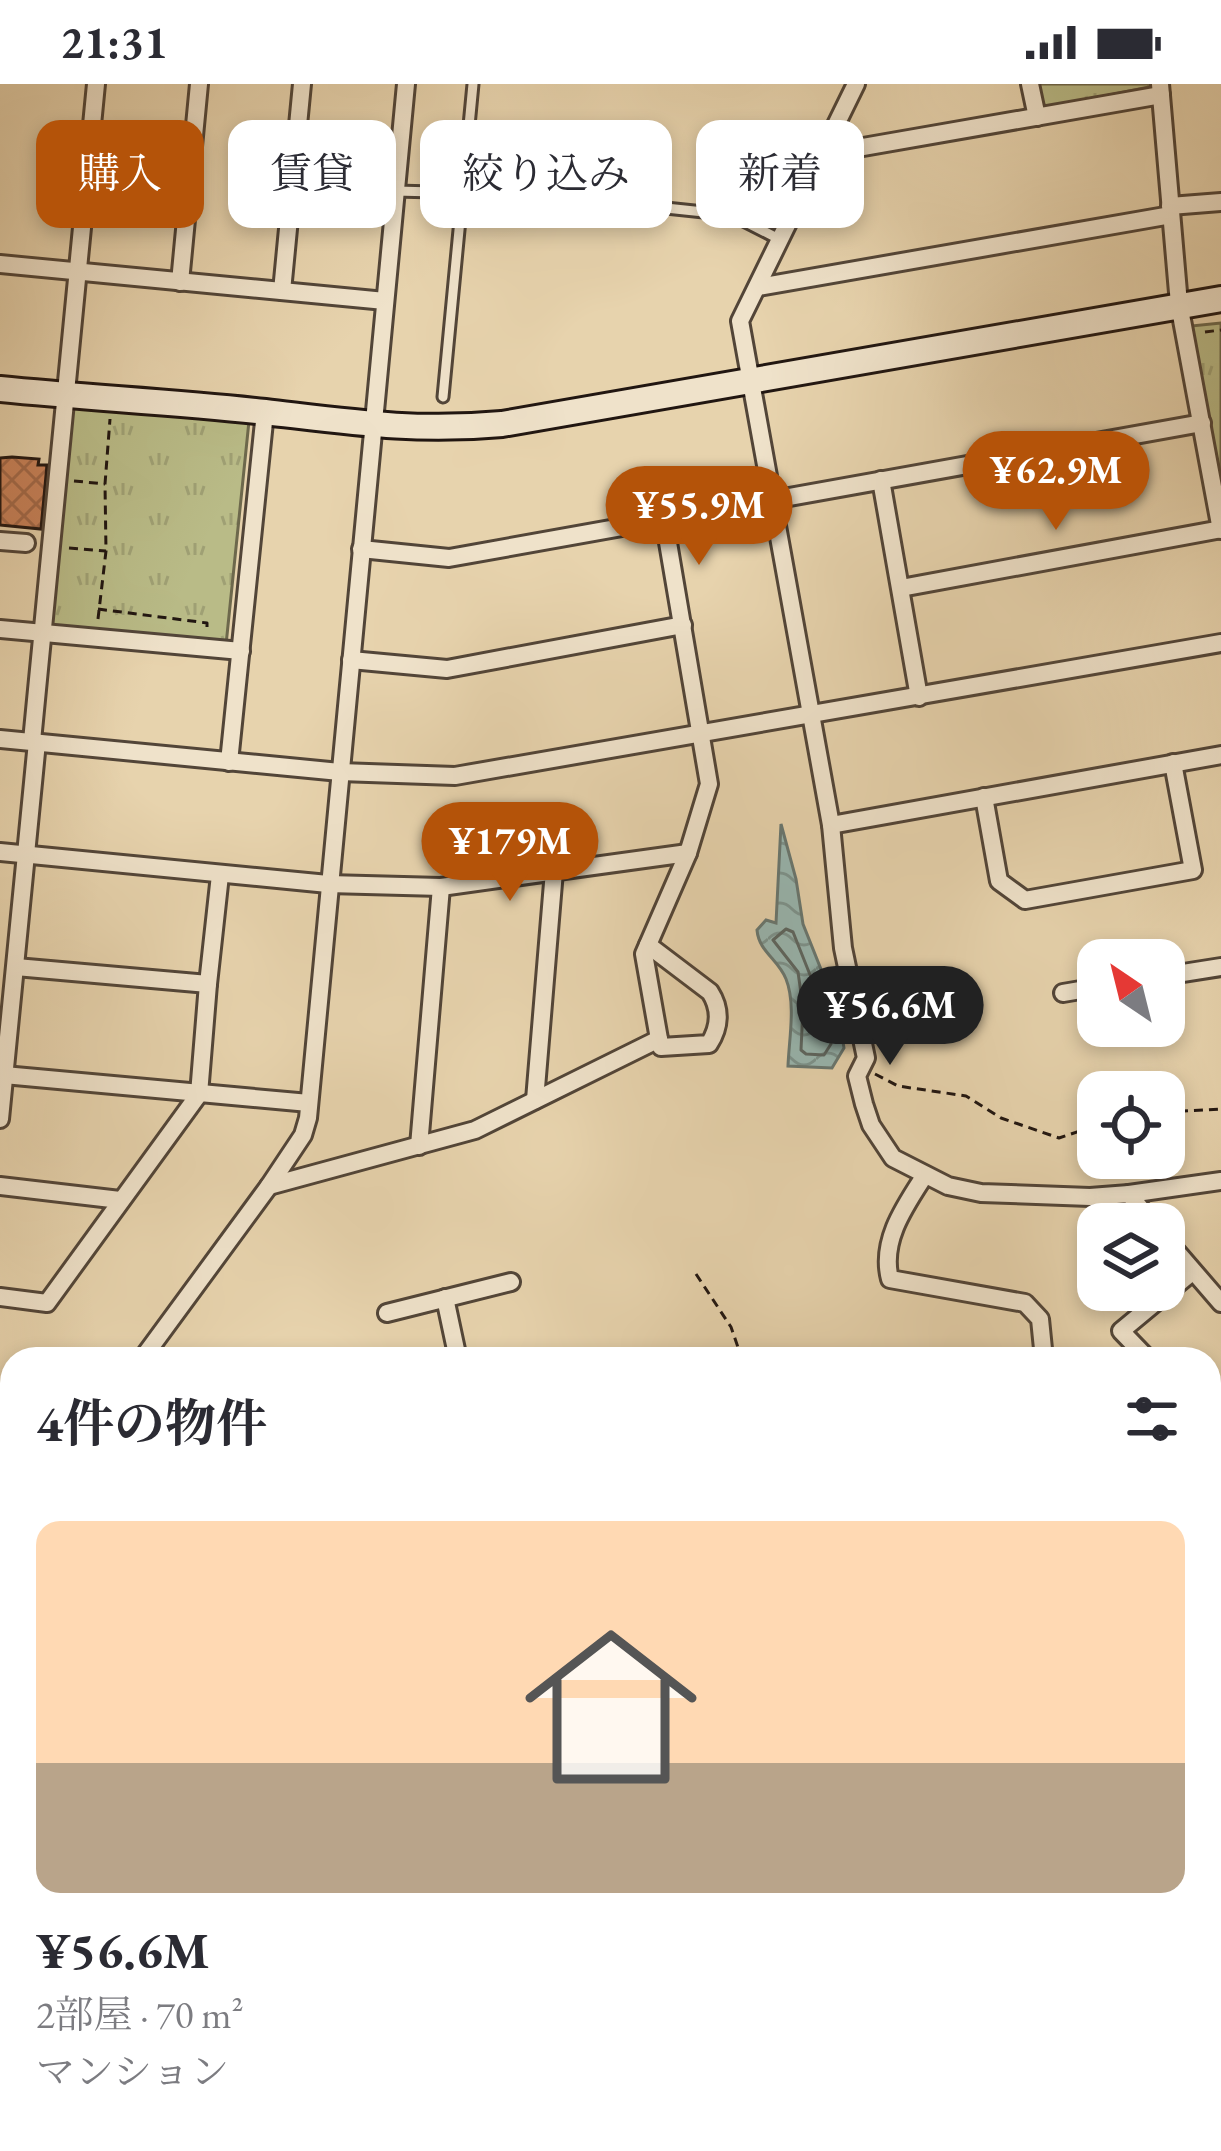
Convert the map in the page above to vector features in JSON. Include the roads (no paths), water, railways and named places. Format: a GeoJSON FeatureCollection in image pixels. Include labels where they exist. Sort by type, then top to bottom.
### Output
{"type":"FeatureCollection","features":[{"type":"Feature","properties":{"kind":"street"},"geometry":{"type":"LineString","coordinates":[[0,1119],[6,994],[16,967],[49,546],[95,84]]}},
{"type":"Feature","properties":{"kind":"street"},"geometry":{"type":"LineString","coordinates":[[180,282],[199,84]]}},
{"type":"Feature","properties":{"kind":"street"},"geometry":{"type":"LineString","coordinates":[[282,291],[302,84]]}},
{"type":"Feature","properties":{"kind":"street"},"geometry":{"type":"LineString","coordinates":[[396,190],[406,84]]}},
{"type":"Feature","properties":{"kind":"street"},"geometry":{"type":"LineString","coordinates":[[839,120],[856,84]]}},
{"type":"Feature","properties":{"kind":"street"},"geometry":{"type":"LineString","coordinates":[[1030,84],[1037,117]]}},
{"type":"Feature","properties":{"kind":"street"},"geometry":{"type":"LineString","coordinates":[[864,147],[1037,117],[1161,89],[1179,304],[1221,530],[901,588]]}},
{"type":"Feature","properties":{"kind":"street"},"geometry":{"type":"LineString","coordinates":[[758,287],[1221,202]]}},
{"type":"Feature","properties":{"kind":"street"},"geometry":{"type":"LineString","coordinates":[[151,1347],[303,1135],[392,228]]}},
{"type":"Feature","properties":{"kind":"street"},"geometry":{"type":"LineString","coordinates":[[785,228],[740,321],[831,825],[843,948],[866,1058],[857,1076],[871,1125],[893,1158],[925,1175],[982,1193],[1090,1197],[1221,1181]]}},
{"type":"Feature","properties":{"kind":"street"},"geometry":{"type":"LineString","coordinates":[[0,264],[385,301]]}},
{"type":"Feature","properties":{"kind":"street"},"geometry":{"type":"LineString","coordinates":[[0,389],[265,412],[375,427],[438,429],[502,424],[1221,299]]}},
{"type":"Feature","properties":{"kind":"street"},"geometry":{"type":"LineString","coordinates":[[229,762],[265,412]]}},
{"type":"Feature","properties":{"kind":"street"},"geometry":{"type":"LineString","coordinates":[[361,549],[449,558],[1202,423]]}},
{"type":"Feature","properties":{"kind":"street"},"geometry":{"type":"LineString","coordinates":[[881,480],[919,697]]}},
{"type":"Feature","properties":{"kind":"street"},"geometry":{"type":"LineString","coordinates":[[648,945],[716,1001],[719,1030],[709,1044],[661,1047],[644,954],[708,796],[702,735],[664,519]]}},
{"type":"Feature","properties":{"kind":"street"},"geometry":{"type":"LineString","coordinates":[[0,541],[26,543]]}},
{"type":"Feature","properties":{"kind":"street"},"geometry":{"type":"LineString","coordinates":[[351,659],[447,669],[682,625]]}},
{"type":"Feature","properties":{"kind":"street"},"geometry":{"type":"LineString","coordinates":[[0,629],[241,651]]}},
{"type":"Feature","properties":{"kind":"street"},"geometry":{"type":"LineString","coordinates":[[0,739],[340,772],[454,776],[1221,643]]}},
{"type":"Feature","properties":{"kind":"street"},"geometry":{"type":"LineString","coordinates":[[831,825],[1221,754]]}},
{"type":"Feature","properties":{"kind":"street"},"geometry":{"type":"LineString","coordinates":[[984,797],[999,881],[1025,900],[1193,869],[1174,763]]}},
{"type":"Feature","properties":{"kind":"street"},"geometry":{"type":"LineString","coordinates":[[0,852],[328,884],[441,887],[688,853]]}},
{"type":"Feature","properties":{"kind":"street"},"geometry":{"type":"LineString","coordinates":[[535,1100],[554,871]]}},
{"type":"Feature","properties":{"kind":"street"},"geometry":{"type":"LineString","coordinates":[[0,1298],[47,1303],[199,1094],[220,875]]}},
{"type":"Feature","properties":{"kind":"street"},"geometry":{"type":"LineString","coordinates":[[419,1146],[441,887]]}},
{"type":"Feature","properties":{"kind":"street"},"geometry":{"type":"LineString","coordinates":[[16,967],[208,984]]}},
{"type":"Feature","properties":{"kind":"street"},"geometry":{"type":"LineString","coordinates":[[1185,973],[1221,967]]}},
{"type":"Feature","properties":{"kind":"street"},"geometry":{"type":"LineString","coordinates":[[1063,993],[1077,991]]}},
{"type":"Feature","properties":{"kind":"street"},"geometry":{"type":"LineString","coordinates":[[269,1186],[475,1130],[659,1039]]}},
{"type":"Feature","properties":{"kind":"street"},"geometry":{"type":"LineString","coordinates":[[4,1075],[309,1103]]}},
{"type":"Feature","properties":{"kind":"street"},"geometry":{"type":"LineString","coordinates":[[925,1175],[899,1215],[887,1268],[890,1279],[1025,1303],[1040,1319],[1043,1347]]}},
{"type":"Feature","properties":{"kind":"street"},"geometry":{"type":"LineString","coordinates":[[0,1186],[120,1200]]}},
{"type":"Feature","properties":{"kind":"street"},"geometry":{"type":"LineString","coordinates":[[1130,1194],[1137,1203]]}},
{"type":"Feature","properties":{"kind":"street"},"geometry":{"type":"LineString","coordinates":[[1136,1347],[1121,1331],[1205,1277],[1221,1303]]}},
{"type":"Feature","properties":{"kind":"street"},"geometry":{"type":"LineString","coordinates":[[387,1312],[511,1282]]}},
{"type":"Feature","properties":{"kind":"street"},"geometry":{"type":"LineString","coordinates":[[445,1298],[455,1347]]}},
{"type":"Feature","properties":{"kind":"lane"},"geometry":{"type":"LineString","coordinates":[[470,120],[473,84]]}},
{"type":"Feature","properties":{"kind":"lane"},"geometry":{"type":"LineString","coordinates":[[396,190],[420,192]]}},
{"type":"Feature","properties":{"kind":"lane"},"geometry":{"type":"LineString","coordinates":[[672,209],[732,215],[779,239]]}},
{"type":"Feature","properties":{"kind":"lane"},"geometry":{"type":"LineString","coordinates":[[443,397],[460,228]]}},
{"type":"Feature","properties":{"kind":"water"},"geometry":{"type":"Polygon","coordinates":[[[781,824],[803,924],[838,1012],[844,1048],[832,1068],[788,1066],[789,989],[783,972],[758,938],[757,930],[766,920],[776,923],[781,824]]]}}]}
